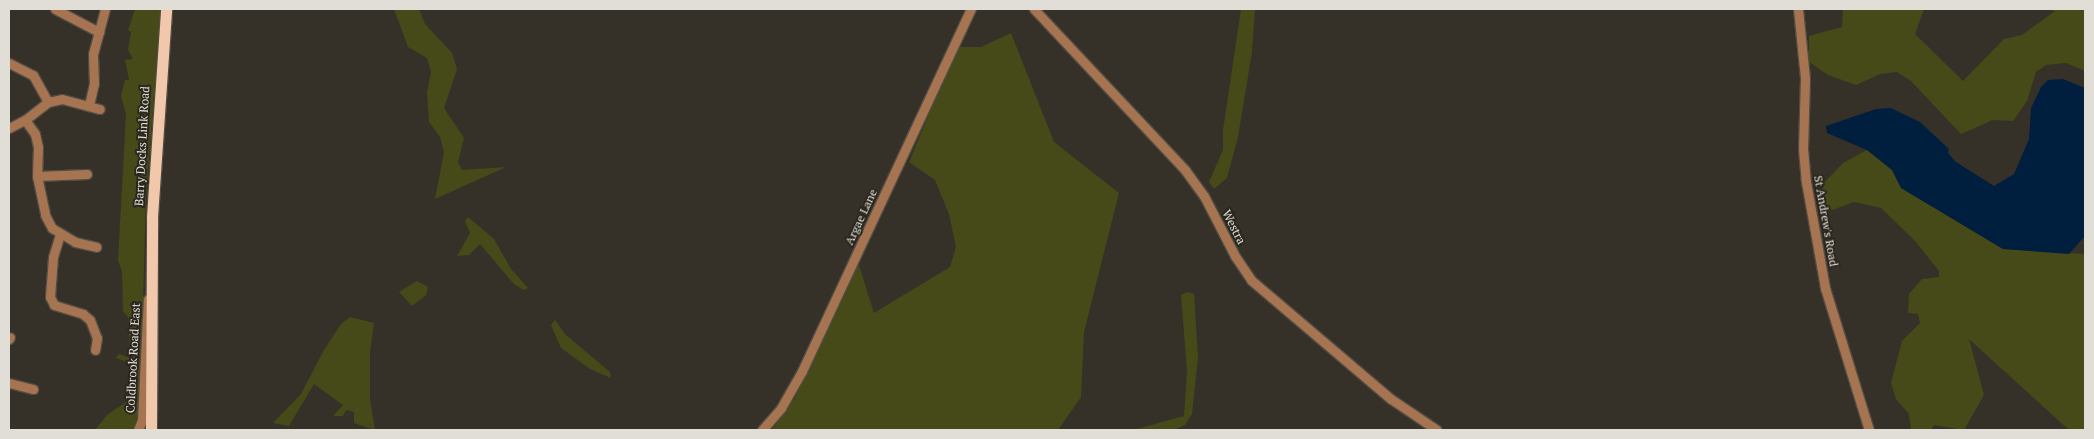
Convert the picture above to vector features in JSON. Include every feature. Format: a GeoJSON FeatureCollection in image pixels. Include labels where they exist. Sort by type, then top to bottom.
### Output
{"type":"FeatureCollection","features":[{"type":"Feature","properties":{"kind":"main road","name":"Barry Docks Link Road"},"geometry":{"type":"LineString","coordinates":[[151,430],[151,286],[154,149],[166,9]]}},
{"type":"Feature","properties":{"kind":"main road","name":"Barry Docks Link Road"},"geometry":{"type":"LineString","coordinates":[[151,286],[159,430]]}},
{"type":"Feature","properties":{"kind":"street"},"geometry":{"type":"LineString","coordinates":[[55,9],[99,32]]}},
{"type":"Feature","properties":{"kind":"street"},"geometry":{"type":"LineString","coordinates":[[89,105],[94,84],[92,54],[105,9]]}},
{"type":"Feature","properties":{"kind":"street","name":"Argae Lane"},"geometry":{"type":"LineString","coordinates":[[762,430],[781,408],[802,371],[971,9]]}},
{"type":"Feature","properties":{"kind":"street","name":"Westra"},"geometry":{"type":"LineString","coordinates":[[1034,9],[1185,170],[1204,196],[1235,256],[1251,280],[1391,399],[1437,430]]}},
{"type":"Feature","properties":{"kind":"street","name":"St Andrew's Road"},"geometry":{"type":"LineString","coordinates":[[1798,9],[1805,78],[1803,149],[1806,182],[1825,288],[1869,430]]}},
{"type":"Feature","properties":{"kind":"street"},"geometry":{"type":"LineString","coordinates":[[9,63],[33,75],[48,102]]}},
{"type":"Feature","properties":{"kind":"street"},"geometry":{"type":"LineString","coordinates":[[9,128],[25,120],[48,102],[62,99],[100,109]]}},
{"type":"Feature","properties":{"kind":"street"},"geometry":{"type":"LineString","coordinates":[[25,120],[35,134],[38,147],[37,176],[46,215],[52,228],[60,234],[96,248]]}},
{"type":"Feature","properties":{"kind":"street"},"geometry":{"type":"LineString","coordinates":[[37,176],[87,174]]}},
{"type":"Feature","properties":{"kind":"street"},"geometry":{"type":"LineString","coordinates":[[60,234],[53,256],[50,297],[54,305],[83,314],[90,320],[97,338],[95,350]]}},
{"type":"Feature","properties":{"kind":"street","name":"Coldbrook Road East"},"geometry":{"type":"LineString","coordinates":[[138,430],[142,420],[146,310],[151,286]]}},
{"type":"Feature","properties":{"kind":"street"},"geometry":{"type":"LineString","coordinates":[[9,383],[33,388]]}},
{"type":"Feature","properties":{"kind":"green space"},"geometry":{"type":"Polygon","coordinates":[[[135,9],[161,10],[146,195],[140,411],[133,430],[95,430],[107,415],[129,400],[136,390],[133,364],[116,358],[119,354],[133,359],[130,352],[128,317],[123,311],[122,271],[118,261],[126,114],[121,96],[125,80],[129,80],[125,60],[133,59],[128,50],[131,32],[128,30],[135,9]]]}},
{"type":"Feature","properties":{"kind":"green space"},"geometry":{"type":"Polygon","coordinates":[[[394,9],[419,9],[425,24],[452,53],[457,69],[444,108],[464,138],[458,162],[462,170],[506,167],[435,199],[444,152],[440,137],[429,122],[427,92],[431,72],[427,58],[408,47],[394,9]]]}},
{"type":"Feature","properties":{"kind":"green space"},"geometry":{"type":"Polygon","coordinates":[[[1241,9],[1255,9],[1252,52],[1238,137],[1227,178],[1214,189],[1209,182],[1223,150],[1223,130],[1241,9]]]}},
{"type":"Feature","properties":{"kind":"green space"},"geometry":{"type":"Polygon","coordinates":[[[1843,9],[1924,9],[1915,34],[1963,81],[2004,39],[2022,35],[2055,11],[2045,9],[2085,9],[2085,71],[2066,63],[2046,65],[2036,72],[2027,101],[2013,121],[1993,120],[1961,134],[1911,81],[1897,72],[1880,74],[1856,85],[1828,75],[1809,62],[1809,36],[1842,27],[1843,9]]]}},
{"type":"Feature","properties":{"kind":"green space"},"geometry":{"type":"Polygon","coordinates":[[[1011,33],[1054,142],[1119,193],[1084,332],[1081,397],[1058,430],[772,430],[795,398],[858,262],[874,313],[950,267],[956,247],[949,214],[935,180],[909,162],[957,47],[981,47],[1011,33]]]}},
{"type":"Feature","properties":{"kind":"green space"},"geometry":{"type":"Polygon","coordinates":[[[1867,150],[1892,170],[1901,188],[2003,249],[2085,254],[2085,430],[2069,430],[1969,339],[1984,395],[1964,430],[1934,425],[1931,430],[1911,430],[1909,414],[1896,399],[1891,383],[1902,341],[1920,323],[1918,314],[1908,313],[1909,294],[1922,279],[1939,277],[1939,271],[1915,241],[1881,208],[1854,202],[1827,212],[1822,185],[1843,163],[1867,150]]]}},
{"type":"Feature","properties":{"kind":"green space"},"geometry":{"type":"Polygon","coordinates":[[[468,217],[494,239],[511,269],[528,288],[524,290],[514,284],[480,244],[469,255],[457,256],[470,233],[465,221],[468,217]]]}},
{"type":"Feature","properties":{"kind":"green space"},"geometry":{"type":"Polygon","coordinates":[[[417,281],[428,287],[426,295],[412,306],[399,292],[417,281]]]}},
{"type":"Feature","properties":{"kind":"green space"},"geometry":{"type":"Polygon","coordinates":[[[1187,292],[1194,294],[1198,358],[1192,414],[1185,425],[1174,430],[1133,430],[1184,416],[1187,371],[1181,295],[1187,292]]]}},
{"type":"Feature","properties":{"kind":"green space"},"geometry":{"type":"Polygon","coordinates":[[[350,317],[374,323],[370,352],[370,399],[375,430],[354,423],[354,412],[346,410],[343,416],[333,416],[343,405],[314,384],[289,426],[273,423],[301,394],[324,350],[341,324],[350,317]]]}},
{"type":"Feature","properties":{"kind":"green space"},"geometry":{"type":"Polygon","coordinates":[[[555,320],[565,334],[610,372],[611,378],[590,369],[561,348],[551,325],[555,320]]]}},
{"type":"Feature","properties":{"kind":"water"},"geometry":{"type":"Polygon","coordinates":[[[2063,79],[2085,88],[2085,236],[2069,254],[2003,249],[1901,188],[1892,170],[1867,150],[1827,133],[1826,126],[1876,109],[1891,108],[1920,122],[1949,149],[1948,153],[1956,162],[1994,186],[2014,174],[2029,139],[2031,108],[2041,87],[2048,80],[2063,79]]]}}]}
